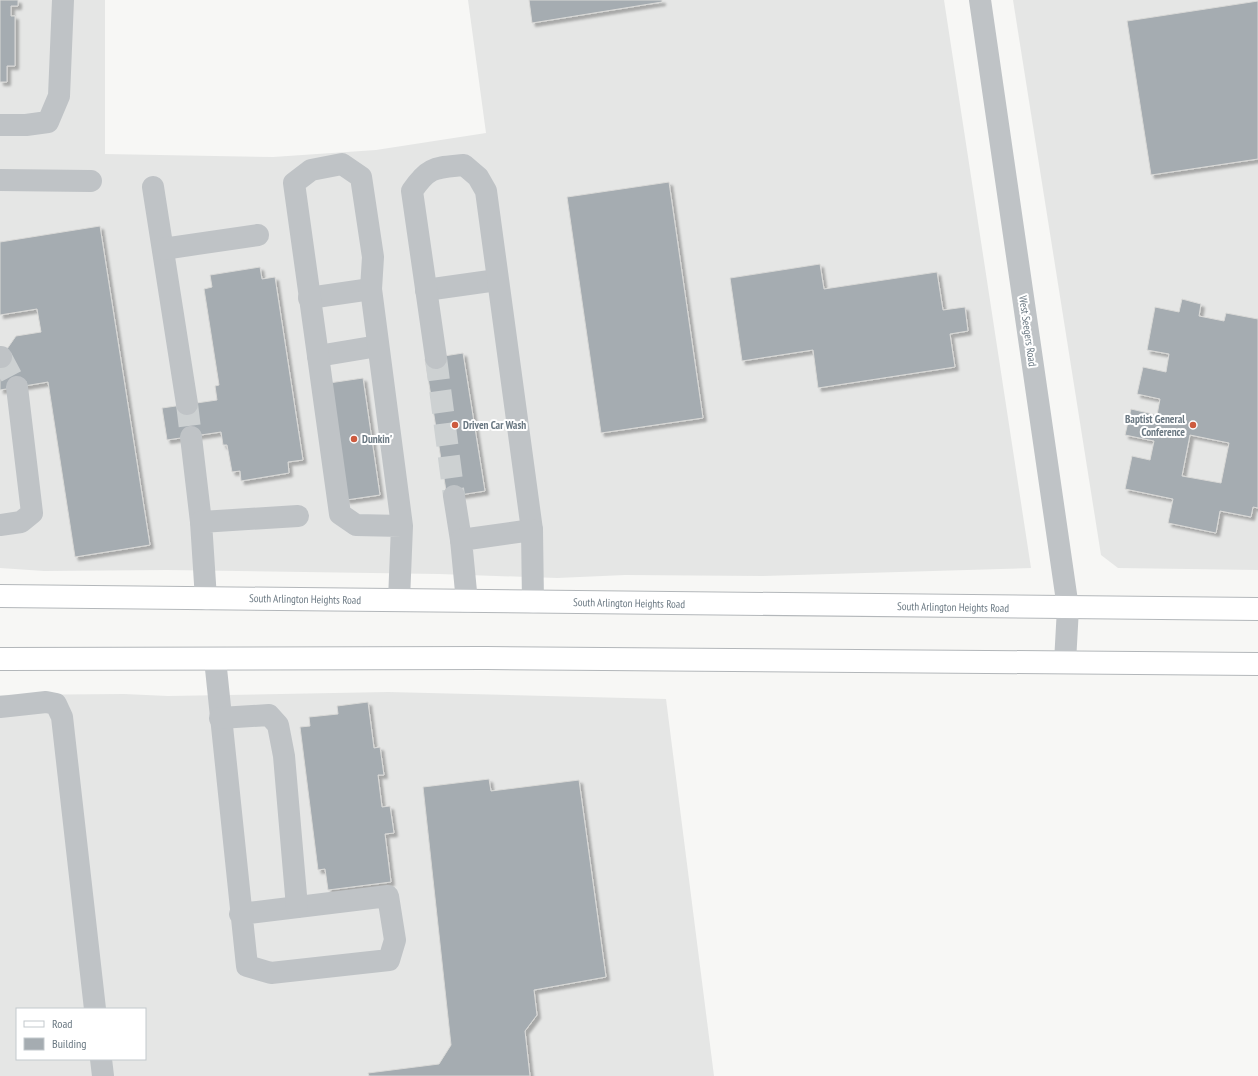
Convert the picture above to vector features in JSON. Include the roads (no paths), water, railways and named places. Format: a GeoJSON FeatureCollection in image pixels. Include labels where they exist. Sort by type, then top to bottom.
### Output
{"type":"FeatureCollection","features":[{"type":"Feature","properties":{"kind":"main road","name":"South Arlington Heights Road"},"geometry":{"type":"LineString","coordinates":[[0,596],[1258,609]]}},
{"type":"Feature","properties":{"kind":"main road"},"geometry":{"type":"LineString","coordinates":[[0,660],[501,658],[1258,664]]}},
{"type":"Feature","properties":{"kind":"street"},"geometry":{"type":"LineString","coordinates":[[0,125],[26,125],[48,122],[59,96],[63,0]]}},
{"type":"Feature","properties":{"kind":"street","name":"West Seegers Road"},"geometry":{"type":"LineString","coordinates":[[980,0],[1068,608],[1065,662]]}},
{"type":"Feature","properties":{"kind":"street"},"geometry":{"type":"LineString","coordinates":[[399,600],[402,526],[371,289],[373,258],[361,177],[342,164],[311,170],[294,184],[340,514],[356,525],[402,526]]}},
{"type":"Feature","properties":{"kind":"street"},"geometry":{"type":"LineString","coordinates":[[436,358],[412,191],[422,175],[434,168],[464,165],[478,177],[486,191],[532,530],[533,602]]}},
{"type":"Feature","properties":{"kind":"street"},"geometry":{"type":"LineString","coordinates":[[0,180],[91,181]]}},
{"type":"Feature","properties":{"kind":"street"},"geometry":{"type":"LineString","coordinates":[[153,187],[187,404]]}},
{"type":"Feature","properties":{"kind":"street"},"geometry":{"type":"LineString","coordinates":[[163,249],[258,235]]}},
{"type":"Feature","properties":{"kind":"street"},"geometry":{"type":"LineString","coordinates":[[426,290],[497,280]]}},
{"type":"Feature","properties":{"kind":"street"},"geometry":{"type":"LineString","coordinates":[[309,298],[371,289]]}},
{"type":"Feature","properties":{"kind":"street"},"geometry":{"type":"LineString","coordinates":[[318,356],[378,346]]}},
{"type":"Feature","properties":{"kind":"street"},"geometry":{"type":"LineString","coordinates":[[0,525],[21,522],[32,513],[17,387]]}},
{"type":"Feature","properties":{"kind":"street"},"geometry":{"type":"LineString","coordinates":[[191,437],[202,522],[206,599]]}},
{"type":"Feature","properties":{"kind":"street"},"geometry":{"type":"LineString","coordinates":[[454,496],[461,540],[467,602]]}},
{"type":"Feature","properties":{"kind":"street"},"geometry":{"type":"LineString","coordinates":[[202,522],[298,516]]}},
{"type":"Feature","properties":{"kind":"street"},"geometry":{"type":"LineString","coordinates":[[461,540],[532,530]]}},
{"type":"Feature","properties":{"kind":"street"},"geometry":{"type":"LineString","coordinates":[[1258,609],[1258,622]]}},
{"type":"Feature","properties":{"kind":"street"},"geometry":{"type":"LineString","coordinates":[[215,659],[240,914],[247,966],[271,973],[389,960],[395,940],[388,896],[240,914]]}},
{"type":"Feature","properties":{"kind":"street"},"geometry":{"type":"LineString","coordinates":[[0,707],[46,702],[56,704],[62,717],[96,1008]]}},
{"type":"Feature","properties":{"kind":"street"},"geometry":{"type":"LineString","coordinates":[[220,718],[269,715],[278,725],[284,756],[298,907]]}},
{"type":"Feature","properties":{"kind":"street"},"geometry":{"type":"LineString","coordinates":[[101,1060],[103,1076]]}},
{"type":"Feature","properties":{"kind":"tunnel"},"geometry":{"type":"LineString","coordinates":[[1,357],[17,387]]}},
{"type":"Feature","properties":{"kind":"tunnel"},"geometry":{"type":"LineString","coordinates":[[436,358],[454,496]]}},
{"type":"Feature","properties":{"kind":"tunnel"},"geometry":{"type":"LineString","coordinates":[[187,404],[191,437]]}},
{"type":"Feature","properties":{"kind":"place","name":"Driven Car Wash"},"geometry":{"type":"Point","coordinates":[455,425]}},
{"type":"Feature","properties":{"kind":"place","name":"Baptist General Conference"},"geometry":{"type":"Point","coordinates":[1193,425]}},
{"type":"Feature","properties":{"kind":"place","name":"Dunkin'"},"geometry":{"type":"Point","coordinates":[354,439]}}]}
